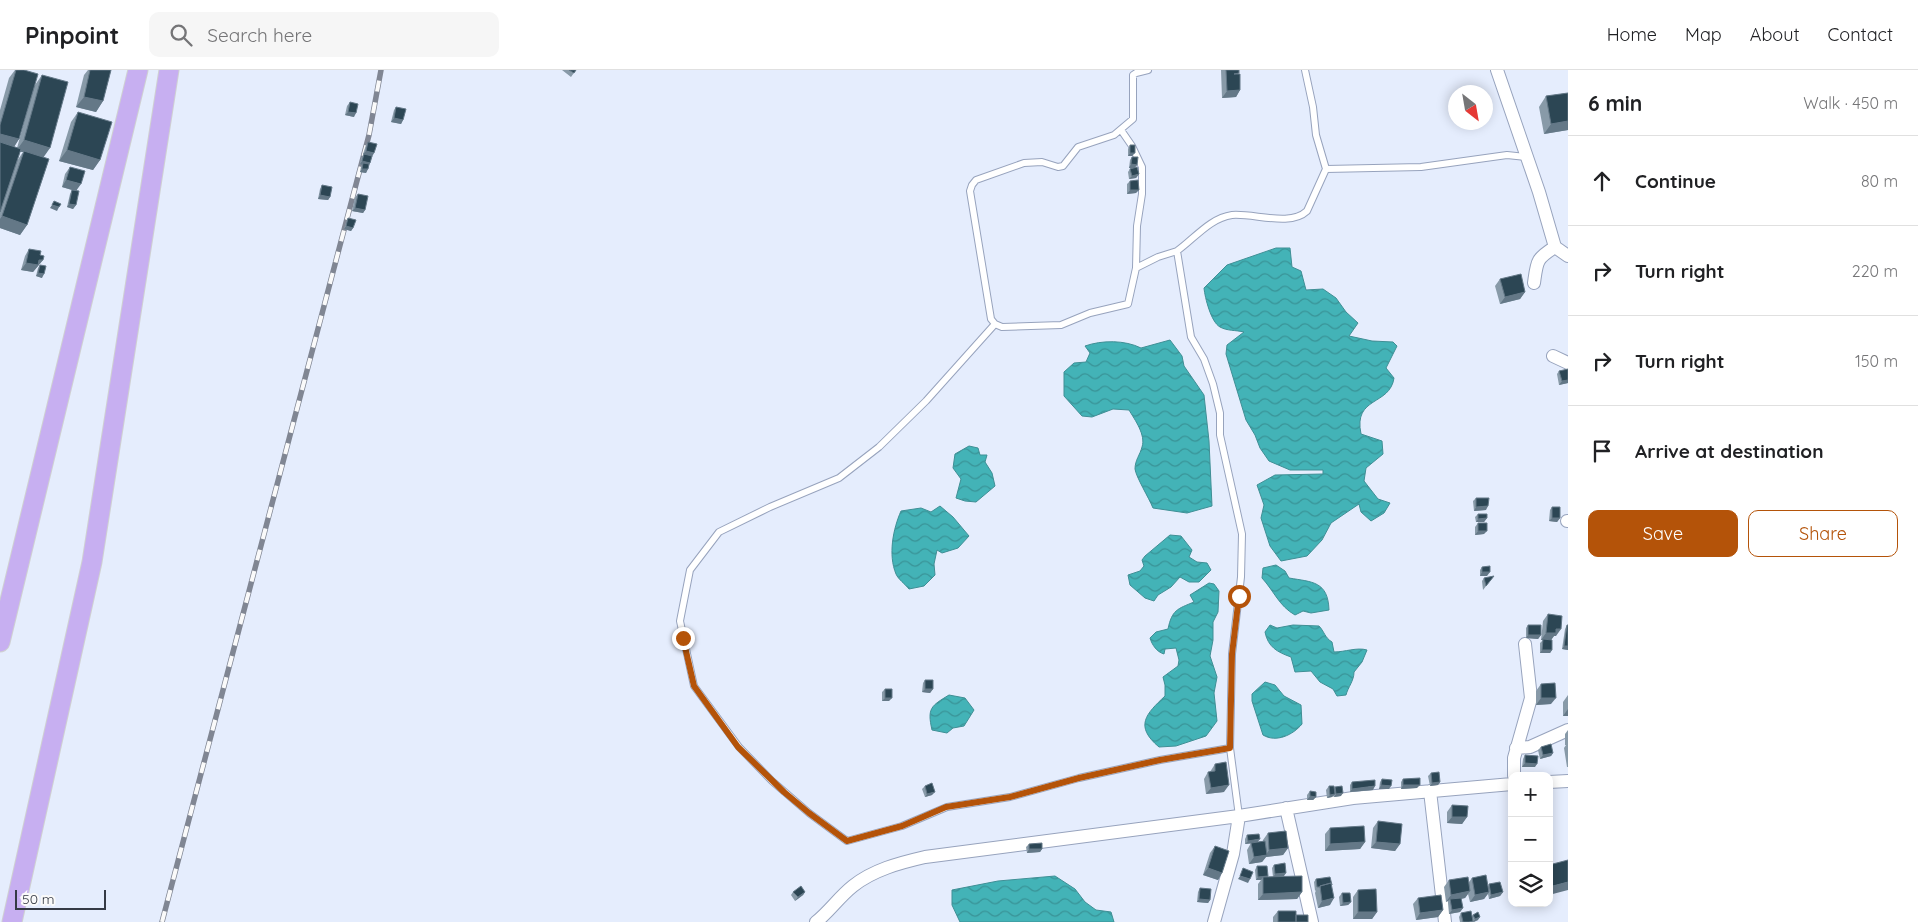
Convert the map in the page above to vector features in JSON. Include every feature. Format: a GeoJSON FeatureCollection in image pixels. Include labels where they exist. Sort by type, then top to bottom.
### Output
{"type":"FeatureCollection","features":[{"type":"Feature","properties":{"kind":"main road"},"geometry":{"type":"LineString","coordinates":[[0,642],[138,70]]}},
{"type":"Feature","properties":{"kind":"main road"},"geometry":{"type":"LineString","coordinates":[[12,922],[92,562],[169,70]]}},
{"type":"Feature","properties":{"kind":"street"},"geometry":{"type":"LineString","coordinates":[[1496,70],[1528,158],[1555,247],[1568,256]]}},
{"type":"Feature","properties":{"kind":"street"},"geometry":{"type":"LineString","coordinates":[[1534,283],[1536,267],[1540,256],[1555,247]]}},
{"type":"Feature","properties":{"kind":"street"},"geometry":{"type":"LineString","coordinates":[[1553,356],[1568,363]]}},
{"type":"Feature","properties":{"kind":"street"},"geometry":{"type":"LineString","coordinates":[[1514,772],[1516,748],[1531,698],[1525,644]]}},
{"type":"Feature","properties":{"kind":"street"},"geometry":{"type":"LineString","coordinates":[[1516,748],[1530,747],[1568,730]]}},
{"type":"Feature","properties":{"kind":"street"},"geometry":{"type":"LineString","coordinates":[[1553,782],[1568,781]]}},
{"type":"Feature","properties":{"kind":"street"},"geometry":{"type":"LineString","coordinates":[[816,922],[853,886],[870,874],[897,863],[924,857],[1239,816],[1353,798],[1508,784]]}},
{"type":"Feature","properties":{"kind":"street"},"geometry":{"type":"LineString","coordinates":[[1430,792],[1445,922]]}},
{"type":"Feature","properties":{"kind":"street"},"geometry":{"type":"LineString","coordinates":[[1286,808],[1312,922]]}},
{"type":"Feature","properties":{"kind":"street"},"geometry":{"type":"LineString","coordinates":[[1214,922],[1233,854],[1239,816]]}},
{"type":"Feature","properties":{"kind":"lane"},"geometry":{"type":"LineString","coordinates":[[1121,130],[1132,146],[1142,167],[1142,194],[1137,226],[1136,268],[1128,304],[1123,307],[1090,313],[1062,325],[1002,327],[995,324],[991,319],[989,309],[970,191],[972,185],[976,180],[1024,163],[1042,162],[1058,167],[1063,166],[1078,147],[1114,135],[1133,119],[1132,75],[1148,70]]}},
{"type":"Feature","properties":{"kind":"lane"},"geometry":{"type":"LineString","coordinates":[[1136,268],[1158,257],[1177,251],[1216,220],[1231,215],[1296,218],[1307,211],[1326,169],[1316,135],[1305,70]]}},
{"type":"Feature","properties":{"kind":"lane"},"geometry":{"type":"LineString","coordinates":[[1326,169],[1421,167],[1508,154],[1528,158]]}},
{"type":"Feature","properties":{"kind":"lane"},"geometry":{"type":"LineString","coordinates":[[1177,251],[1191,337],[1207,367],[1220,413],[1220,435],[1242,534],[1241,577],[1232,654],[1230,748],[1239,816]]}},
{"type":"Feature","properties":{"kind":"lane"},"geometry":{"type":"LineString","coordinates":[[995,324],[926,401],[879,447],[839,478],[770,507],[719,532],[690,570],[680,622],[694,686],[738,747],[772,781],[809,813],[847,841],[902,826],[946,807],[1010,797],[1088,776],[1230,748]]}},
{"type":"Feature","properties":{"kind":"water"},"geometry":{"type":"Polygon","coordinates":[[[1276,248],[1290,248],[1292,267],[1301,271],[1306,290],[1323,289],[1336,298],[1346,312],[1358,323],[1349,336],[1372,341],[1393,342],[1397,346],[1386,368],[1394,378],[1391,387],[1367,407],[1362,413],[1360,422],[1361,434],[1382,441],[1383,454],[1366,468],[1364,481],[1378,499],[1390,503],[1384,513],[1371,521],[1361,512],[1359,504],[1331,523],[1322,540],[1307,556],[1281,561],[1270,546],[1261,518],[1264,505],[1257,485],[1275,475],[1323,474],[1323,470],[1290,470],[1269,461],[1260,448],[1246,420],[1226,354],[1227,345],[1244,332],[1226,329],[1217,324],[1209,309],[1204,288],[1227,265],[1276,248]]]}},
{"type":"Feature","properties":{"kind":"water"},"geometry":{"type":"Polygon","coordinates":[[[1170,340],[1182,356],[1184,366],[1204,395],[1209,441],[1212,506],[1187,513],[1153,508],[1135,469],[1143,442],[1139,428],[1129,410],[1113,409],[1092,417],[1082,416],[1064,396],[1064,372],[1074,363],[1086,362],[1090,353],[1085,346],[1113,342],[1128,343],[1141,348],[1170,340]]]}},
{"type":"Feature","properties":{"kind":"water"},"geometry":{"type":"Polygon","coordinates":[[[969,446],[978,448],[980,455],[987,455],[985,462],[992,473],[995,486],[976,502],[956,498],[961,479],[953,468],[955,454],[969,446]]]}},
{"type":"Feature","properties":{"kind":"water"},"geometry":{"type":"Polygon","coordinates":[[[940,506],[953,517],[969,536],[958,548],[942,553],[937,550],[934,564],[935,575],[924,586],[909,589],[897,576],[892,559],[892,542],[898,518],[901,511],[921,508],[931,512],[940,506]]]}},
{"type":"Feature","properties":{"kind":"water"},"geometry":{"type":"Polygon","coordinates":[[[1170,535],[1181,536],[1192,550],[1189,557],[1197,562],[1207,563],[1211,570],[1199,582],[1189,582],[1180,577],[1171,587],[1158,595],[1154,601],[1145,598],[1130,585],[1128,575],[1140,571],[1144,566],[1142,560],[1145,556],[1170,535]]]}},
{"type":"Feature","properties":{"kind":"water"},"geometry":{"type":"Polygon","coordinates":[[[1276,565],[1285,571],[1289,578],[1312,582],[1322,588],[1326,593],[1329,610],[1311,613],[1303,611],[1295,615],[1289,611],[1262,578],[1263,568],[1276,565]]]}},
{"type":"Feature","properties":{"kind":"water"},"geometry":{"type":"Polygon","coordinates":[[[1209,583],[1214,584],[1219,591],[1218,612],[1213,622],[1213,640],[1210,656],[1217,677],[1214,693],[1217,721],[1206,736],[1176,746],[1159,747],[1151,740],[1147,733],[1146,720],[1148,715],[1165,696],[1163,677],[1178,666],[1179,660],[1176,648],[1165,649],[1164,654],[1155,648],[1150,638],[1156,632],[1168,629],[1171,618],[1176,611],[1194,602],[1190,595],[1209,583]]]}},
{"type":"Feature","properties":{"kind":"water"},"geometry":{"type":"Polygon","coordinates":[[[1270,625],[1277,628],[1293,625],[1319,626],[1332,642],[1334,652],[1367,650],[1362,662],[1354,672],[1346,695],[1337,696],[1333,689],[1320,682],[1311,671],[1295,672],[1291,657],[1277,651],[1268,642],[1265,632],[1270,625]]]}},
{"type":"Feature","properties":{"kind":"water"},"geometry":{"type":"Polygon","coordinates":[[[1265,682],[1275,685],[1284,696],[1301,705],[1302,724],[1284,737],[1273,738],[1263,735],[1252,701],[1252,694],[1265,682]]]}},
{"type":"Feature","properties":{"kind":"water"},"geometry":{"type":"Polygon","coordinates":[[[949,695],[965,698],[974,710],[964,726],[953,728],[947,733],[932,730],[930,712],[934,705],[949,695]]]}},
{"type":"Feature","properties":{"kind":"water"},"geometry":{"type":"Polygon","coordinates":[[[1055,876],[1075,889],[1085,902],[1096,910],[1111,912],[1114,922],[960,922],[952,905],[952,890],[998,881],[1055,876]]]}},
{"type":"Feature","properties":{"kind":"building"},"geometry":{"type":"Polygon","coordinates":[[[16,70],[38,74],[19,139],[0,134],[0,125],[16,70]]]}},
{"type":"Feature","properties":{"kind":"building"},"geometry":{"type":"Polygon","coordinates":[[[90,70],[111,70],[103,101],[84,97],[90,70]]]}},
{"type":"Feature","properties":{"kind":"building"},"geometry":{"type":"Polygon","coordinates":[[[1226,70],[1239,70],[1239,73],[1234,74],[1240,74],[1240,90],[1227,91],[1226,70]]]}},
{"type":"Feature","properties":{"kind":"building"},"geometry":{"type":"Polygon","coordinates":[[[42,75],[68,82],[50,148],[24,140],[42,75]]]}},
{"type":"Feature","properties":{"kind":"building"},"geometry":{"type":"Polygon","coordinates":[[[1568,93],[1568,121],[1551,124],[1546,96],[1568,93]]]}},
{"type":"Feature","properties":{"kind":"building"},"geometry":{"type":"Polygon","coordinates":[[[350,102],[358,104],[356,113],[348,112],[350,102]]]}},
{"type":"Feature","properties":{"kind":"building"},"geometry":{"type":"Polygon","coordinates":[[[396,107],[406,109],[403,120],[394,118],[396,107]]]}},
{"type":"Feature","properties":{"kind":"building"},"geometry":{"type":"Polygon","coordinates":[[[78,112],[112,122],[100,160],[67,150],[78,112]]]}},
{"type":"Feature","properties":{"kind":"building"},"geometry":{"type":"Polygon","coordinates":[[[0,142],[21,149],[0,212],[0,142]]]}},
{"type":"Feature","properties":{"kind":"building"},"geometry":{"type":"Polygon","coordinates":[[[368,142],[377,144],[374,153],[366,151],[368,142]]]}},
{"type":"Feature","properties":{"kind":"building"},"geometry":{"type":"Polygon","coordinates":[[[1130,145],[1135,145],[1135,153],[1130,153],[1130,145]]]}},
{"type":"Feature","properties":{"kind":"building"},"geometry":{"type":"Polygon","coordinates":[[[24,151],[49,159],[27,225],[2,216],[24,151]]]}},
{"type":"Feature","properties":{"kind":"building"},"geometry":{"type":"Polygon","coordinates":[[[364,154],[372,156],[370,163],[362,161],[364,154]]]}},
{"type":"Feature","properties":{"kind":"building"},"geometry":{"type":"Polygon","coordinates":[[[1132,157],[1138,157],[1137,165],[1131,164],[1132,157]]]}},
{"type":"Feature","properties":{"kind":"building"},"geometry":{"type":"Polygon","coordinates":[[[363,163],[369,164],[368,169],[362,169],[363,163]]]}},
{"type":"Feature","properties":{"kind":"building"},"geometry":{"type":"Polygon","coordinates":[[[70,167],[85,171],[81,184],[66,180],[70,167]]]}},
{"type":"Feature","properties":{"kind":"building"},"geometry":{"type":"Polygon","coordinates":[[[1137,167],[1139,174],[1132,176],[1130,169],[1137,167]]]}},
{"type":"Feature","properties":{"kind":"building"},"geometry":{"type":"Polygon","coordinates":[[[1138,180],[1139,190],[1130,190],[1130,181],[1138,180]]]}},
{"type":"Feature","properties":{"kind":"building"},"geometry":{"type":"Polygon","coordinates":[[[322,185],[332,187],[330,197],[320,195],[322,185]]]}},
{"type":"Feature","properties":{"kind":"building"},"geometry":{"type":"Polygon","coordinates":[[[72,190],[79,191],[76,205],[69,204],[72,190]]]}},
{"type":"Feature","properties":{"kind":"building"},"geometry":{"type":"Polygon","coordinates":[[[358,194],[368,196],[365,210],[355,208],[358,194]]]}},
{"type":"Feature","properties":{"kind":"building"},"geometry":{"type":"Polygon","coordinates":[[[54,201],[61,204],[59,207],[52,205],[54,201]]]}},
{"type":"Feature","properties":{"kind":"building"},"geometry":{"type":"Polygon","coordinates":[[[348,218],[356,220],[353,228],[346,226],[348,218]]]}},
{"type":"Feature","properties":{"kind":"building"},"geometry":{"type":"Polygon","coordinates":[[[29,249],[41,251],[40,255],[44,256],[43,260],[39,260],[38,265],[26,263],[29,249]]]}},
{"type":"Feature","properties":{"kind":"building"},"geometry":{"type":"Polygon","coordinates":[[[40,265],[46,266],[44,274],[38,273],[40,265]]]}},
{"type":"Feature","properties":{"kind":"building"},"geometry":{"type":"Polygon","coordinates":[[[1521,274],[1525,292],[1505,297],[1500,279],[1521,274]]]}},
{"type":"Feature","properties":{"kind":"building"},"geometry":{"type":"Polygon","coordinates":[[[1568,369],[1568,380],[1562,381],[1559,371],[1568,369]]]}},
{"type":"Feature","properties":{"kind":"building"},"geometry":{"type":"Polygon","coordinates":[[[1476,498],[1489,498],[1488,506],[1476,507],[1476,498]]]}},
{"type":"Feature","properties":{"kind":"building"},"geometry":{"type":"Polygon","coordinates":[[[1552,507],[1560,507],[1560,518],[1552,518],[1552,507]]]}},
{"type":"Feature","properties":{"kind":"building"},"geometry":{"type":"Polygon","coordinates":[[[1478,514],[1487,514],[1487,518],[1478,519],[1478,514]]]}},
{"type":"Feature","properties":{"kind":"building"},"geometry":{"type":"Polygon","coordinates":[[[1478,523],[1487,523],[1487,531],[1478,531],[1478,523]]]}},
{"type":"Feature","properties":{"kind":"building"},"geometry":{"type":"Polygon","coordinates":[[[1490,566],[1490,572],[1482,572],[1482,567],[1490,566]]]}},
{"type":"Feature","properties":{"kind":"building"},"geometry":{"type":"Polygon","coordinates":[[[1494,576],[1486,586],[1484,578],[1494,576]]]}},
{"type":"Feature","properties":{"kind":"building"},"geometry":{"type":"Polygon","coordinates":[[[1548,614],[1562,616],[1561,629],[1556,629],[1556,633],[1546,633],[1548,614]]]}},
{"type":"Feature","properties":{"kind":"building"},"geometry":{"type":"Polygon","coordinates":[[[1528,625],[1541,625],[1541,635],[1528,635],[1528,625]]]}},
{"type":"Feature","properties":{"kind":"building"},"geometry":{"type":"Polygon","coordinates":[[[1567,625],[1568,646],[1564,646],[1567,625]]]}},
{"type":"Feature","properties":{"kind":"building"},"geometry":{"type":"Polygon","coordinates":[[[1543,639],[1552,640],[1552,650],[1542,650],[1543,639]]]}},
{"type":"Feature","properties":{"kind":"building"},"geometry":{"type":"Polygon","coordinates":[[[925,680],[933,680],[933,689],[925,689],[925,680]]]}},
{"type":"Feature","properties":{"kind":"building"},"geometry":{"type":"Polygon","coordinates":[[[1555,683],[1556,698],[1541,698],[1541,684],[1555,683]]]}},
{"type":"Feature","properties":{"kind":"building"},"geometry":{"type":"Polygon","coordinates":[[[885,689],[892,689],[892,698],[885,698],[885,689]]]}},
{"type":"Feature","properties":{"kind":"building"},"geometry":{"type":"Polygon","coordinates":[[[1551,744],[1553,753],[1543,755],[1541,747],[1551,744]]]}},
{"type":"Feature","properties":{"kind":"building"},"geometry":{"type":"Polygon","coordinates":[[[1525,755],[1538,756],[1537,764],[1525,763],[1525,755]]]}},
{"type":"Feature","properties":{"kind":"building"},"geometry":{"type":"Polygon","coordinates":[[[1226,762],[1229,785],[1211,788],[1208,772],[1215,771],[1215,764],[1226,762]]]}},
{"type":"Feature","properties":{"kind":"building"},"geometry":{"type":"Polygon","coordinates":[[[1439,772],[1440,782],[1432,783],[1431,773],[1439,772]]]}},
{"type":"Feature","properties":{"kind":"building"},"geometry":{"type":"Polygon","coordinates":[[[1420,778],[1420,785],[1403,785],[1403,779],[1420,778]]]}},
{"type":"Feature","properties":{"kind":"building"},"geometry":{"type":"Polygon","coordinates":[[[1382,779],[1392,780],[1391,786],[1381,785],[1382,779]]]}},
{"type":"Feature","properties":{"kind":"building"},"geometry":{"type":"Polygon","coordinates":[[[1375,780],[1375,786],[1352,789],[1352,782],[1375,780]]]}},
{"type":"Feature","properties":{"kind":"building"},"geometry":{"type":"Polygon","coordinates":[[[932,783],[935,792],[927,794],[925,786],[932,783]]]}},
{"type":"Feature","properties":{"kind":"building"},"geometry":{"type":"Polygon","coordinates":[[[1329,786],[1334,786],[1335,794],[1330,795],[1329,786]]]}},
{"type":"Feature","properties":{"kind":"building"},"geometry":{"type":"Polygon","coordinates":[[[1342,786],[1343,793],[1336,794],[1335,787],[1342,786]]]}},
{"type":"Feature","properties":{"kind":"building"},"geometry":{"type":"Polygon","coordinates":[[[1310,791],[1316,792],[1316,797],[1310,796],[1310,791]]]}},
{"type":"Feature","properties":{"kind":"building"},"geometry":{"type":"Polygon","coordinates":[[[1452,805],[1468,806],[1467,817],[1452,817],[1452,805]]]}},
{"type":"Feature","properties":{"kind":"building"},"geometry":{"type":"Polygon","coordinates":[[[1378,821],[1402,824],[1400,844],[1376,842],[1378,821]]]}},
{"type":"Feature","properties":{"kind":"building"},"geometry":{"type":"Polygon","coordinates":[[[1364,826],[1365,842],[1330,844],[1330,828],[1364,826]]]}},
{"type":"Feature","properties":{"kind":"building"},"geometry":{"type":"Polygon","coordinates":[[[1286,831],[1288,848],[1269,850],[1268,833],[1286,831]]]}},
{"type":"Feature","properties":{"kind":"building"},"geometry":{"type":"Polygon","coordinates":[[[1259,834],[1260,839],[1248,841],[1247,835],[1259,834]]]}},
{"type":"Feature","properties":{"kind":"building"},"geometry":{"type":"Polygon","coordinates":[[[1265,841],[1267,855],[1254,857],[1251,843],[1265,841]]]}},
{"type":"Feature","properties":{"kind":"building"},"geometry":{"type":"Polygon","coordinates":[[[1042,843],[1042,849],[1029,849],[1029,844],[1042,843]]]}},
{"type":"Feature","properties":{"kind":"building"},"geometry":{"type":"Polygon","coordinates":[[[1215,846],[1229,851],[1222,873],[1208,868],[1215,846]]]}},
{"type":"Feature","properties":{"kind":"building"},"geometry":{"type":"Polygon","coordinates":[[[1568,860],[1568,882],[1553,886],[1553,864],[1568,860]]]}},
{"type":"Feature","properties":{"kind":"building"},"geometry":{"type":"Polygon","coordinates":[[[1285,863],[1286,873],[1275,874],[1274,865],[1285,863]]]}},
{"type":"Feature","properties":{"kind":"building"},"geometry":{"type":"Polygon","coordinates":[[[1257,866],[1267,866],[1268,876],[1258,877],[1257,866]]]}},
{"type":"Feature","properties":{"kind":"building"},"geometry":{"type":"Polygon","coordinates":[[[1243,868],[1253,872],[1250,879],[1240,876],[1243,868]]]}},
{"type":"Feature","properties":{"kind":"building"},"geometry":{"type":"Polygon","coordinates":[[[1486,875],[1489,892],[1475,895],[1472,878],[1486,875]]]}},
{"type":"Feature","properties":{"kind":"building"},"geometry":{"type":"Polygon","coordinates":[[[1302,876],[1302,892],[1263,894],[1263,877],[1302,876]]]}},
{"type":"Feature","properties":{"kind":"building"},"geometry":{"type":"Polygon","coordinates":[[[1330,877],[1332,885],[1331,883],[1317,887],[1316,879],[1330,877]]]}},
{"type":"Feature","properties":{"kind":"building"},"geometry":{"type":"Polygon","coordinates":[[[1468,877],[1470,891],[1451,895],[1449,880],[1468,877]]]}},
{"type":"Feature","properties":{"kind":"building"},"geometry":{"type":"Polygon","coordinates":[[[1500,882],[1503,892],[1491,895],[1489,884],[1500,882]]]}},
{"type":"Feature","properties":{"kind":"building"},"geometry":{"type":"Polygon","coordinates":[[[1331,883],[1334,898],[1322,901],[1320,886],[1331,883]]]}},
{"type":"Feature","properties":{"kind":"building"},"geometry":{"type":"Polygon","coordinates":[[[801,886],[805,892],[798,897],[793,892],[801,886]]]}},
{"type":"Feature","properties":{"kind":"building"},"geometry":{"type":"Polygon","coordinates":[[[1200,888],[1211,889],[1210,900],[1199,899],[1200,888]]]}},
{"type":"Feature","properties":{"kind":"building"},"geometry":{"type":"Polygon","coordinates":[[[1376,889],[1377,912],[1358,912],[1358,890],[1376,889]]]}},
{"type":"Feature","properties":{"kind":"building"},"geometry":{"type":"Polygon","coordinates":[[[1342,893],[1350,893],[1351,902],[1343,903],[1342,893]]]}},
{"type":"Feature","properties":{"kind":"building"},"geometry":{"type":"Polygon","coordinates":[[[1441,895],[1443,910],[1420,913],[1418,898],[1441,895]]]}},
{"type":"Feature","properties":{"kind":"building"},"geometry":{"type":"Polygon","coordinates":[[[1461,898],[1463,908],[1452,910],[1450,899],[1461,898]]]}},
{"type":"Feature","properties":{"kind":"building"},"geometry":{"type":"Polygon","coordinates":[[[1278,911],[1296,911],[1296,922],[1278,922],[1278,911]]]}},
{"type":"Feature","properties":{"kind":"building"},"geometry":{"type":"Polygon","coordinates":[[[1471,911],[1473,921],[1463,922],[1461,913],[1471,911]]]}},
{"type":"Feature","properties":{"kind":"building"},"geometry":{"type":"Polygon","coordinates":[[[1478,912],[1480,917],[1475,919],[1473,915],[1478,912]]]}},
{"type":"Feature","properties":{"kind":"building"},"geometry":{"type":"Polygon","coordinates":[[[1296,915],[1308,915],[1308,922],[1296,922],[1296,915]]]}},
{"type":"Feature","properties":{"kind":"railway"},"geometry":{"type":"LineString","coordinates":[[162,922],[369,135],[381,70]]}},
{"type":"Feature","properties":{"kind":"route"},"geometry":{"type":"LineString","coordinates":[[683,638],[694,686],[738,747],[784,792],[847,841],[902,826],[946,807],[1010,797],[1079,778],[1160,760],[1230,748],[1232,654],[1239,596]]}}]}
